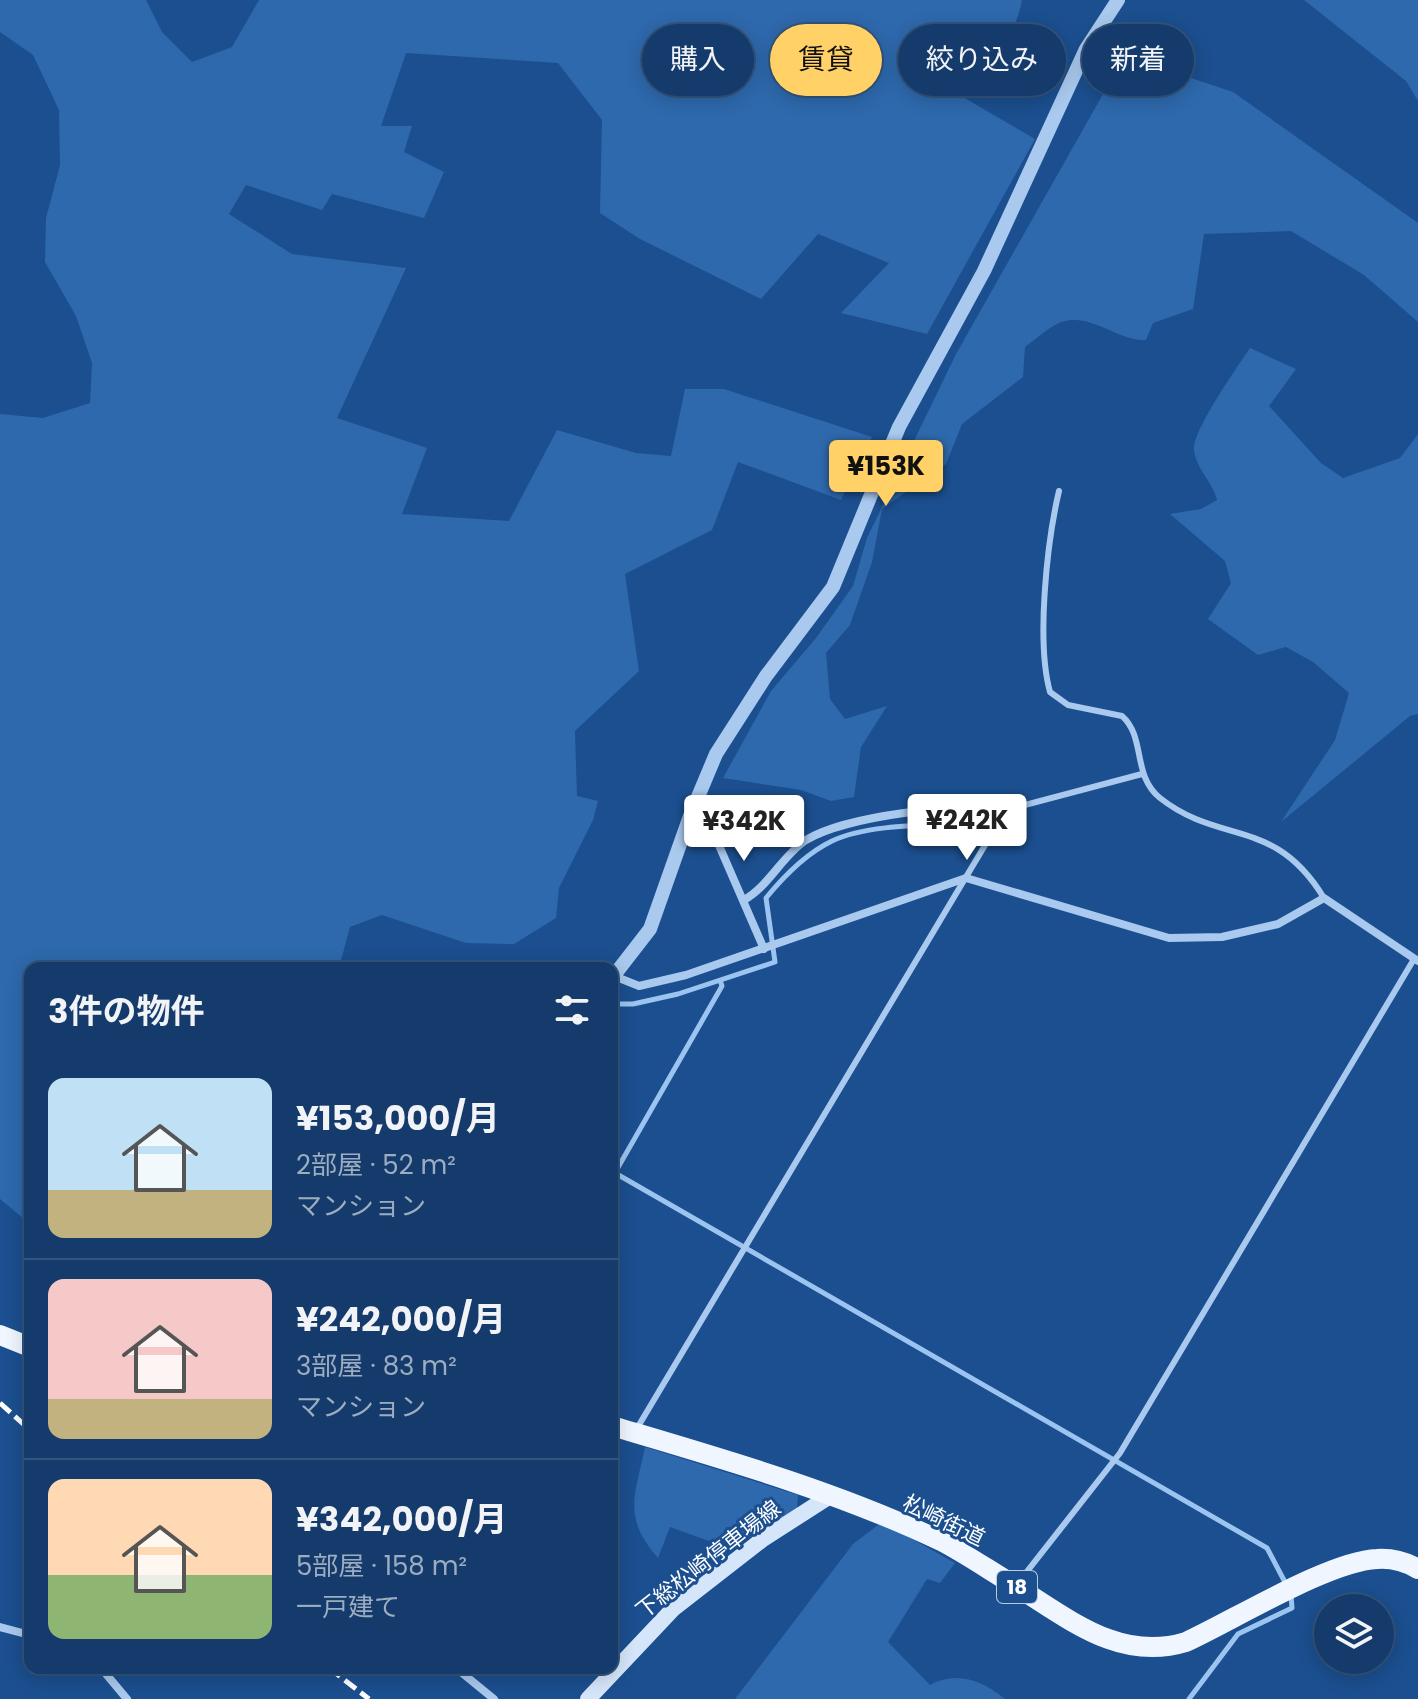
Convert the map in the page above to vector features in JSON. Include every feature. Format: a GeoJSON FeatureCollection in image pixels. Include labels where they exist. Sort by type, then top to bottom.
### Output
{"type":"FeatureCollection","features":[{"type":"Feature","properties":{"kind":"main road"},"geometry":{"type":"LineString","coordinates":[[0,1335],[24,1345]]}},
{"type":"Feature","properties":{"kind":"main road","name":"松崎街道"},"geometry":{"type":"LineString","coordinates":[[618,1428],[830,1496],[944,1543],[1112,1641],[1148,1650],[1186,1642],[1334,1569],[1362,1561],[1394,1560],[1418,1569]]}},
{"type":"Feature","properties":{"kind":"main road","name":"下総松崎停車場線"},"geometry":{"type":"LineString","coordinates":[[618,1667],[673,1609],[763,1539],[830,1496]]}},
{"type":"Feature","properties":{"kind":"main road","name":"下総松崎停車場線"},"geometry":{"type":"LineString","coordinates":[[588,1699],[612,1674]]}},
{"type":"Feature","properties":{"kind":"street"},"geometry":{"type":"LineString","coordinates":[[618,971],[650,929],[690,816],[716,754],[737,718],[833,587],[899,427],[984,271],[1086,49],[1118,0]]}},
{"type":"Feature","properties":{"kind":"street"},"geometry":{"type":"LineString","coordinates":[[744,900],[754,894],[789,854],[820,833],[853,823],[940,809],[1006,810]]}},
{"type":"Feature","properties":{"kind":"street"},"geometry":{"type":"LineString","coordinates":[[690,816],[702,818],[711,827],[764,949]]}},
{"type":"Feature","properties":{"kind":"street"},"geometry":{"type":"LineString","coordinates":[[618,979],[639,986],[764,949],[966,878],[1169,938],[1222,937],[1278,924],[1324,898],[1416,960]]}},
{"type":"Feature","properties":{"kind":"street"},"geometry":{"type":"LineString","coordinates":[[0,1627],[24,1633]]}},
{"type":"Feature","properties":{"kind":"street"},"geometry":{"type":"LineString","coordinates":[[106,1674],[127,1699]]}},
{"type":"Feature","properties":{"kind":"street"},"geometry":{"type":"LineString","coordinates":[[463,1674],[494,1699]]}},
{"type":"Feature","properties":{"kind":"lane"},"geometry":{"type":"LineString","coordinates":[[1059,491],[1046,585],[1046,668],[1050,692],[1068,705],[1122,716],[1132,730],[1142,774],[1159,798],[1191,816],[1260,838],[1288,853],[1312,879],[1324,898]]}},
{"type":"Feature","properties":{"kind":"lane"},"geometry":{"type":"LineString","coordinates":[[634,1433],[1006,810],[1142,774]]}},
{"type":"Feature","properties":{"kind":"lane"},"geometry":{"type":"LineString","coordinates":[[1016,1586],[1120,1453],[1416,960]]}},
{"type":"Feature","properties":{"kind":"shaded area"},"geometry":{"type":"Polygon","coordinates":[[[0,0],[146,0],[162,32],[192,62],[232,47],[259,0],[1022,0],[1015,24],[898,24],[898,96],[961,96],[1035,139],[927,334],[841,313],[889,263],[818,234],[761,299],[640,239],[600,213],[602,120],[558,63],[406,53],[381,126],[412,126],[404,152],[444,172],[424,218],[332,194],[322,210],[246,185],[229,214],[292,254],[406,268],[337,418],[427,448],[402,514],[509,521],[557,430],[636,453],[671,456],[685,389],[724,389],[872,437],[841,500],[738,462],[712,530],[625,574],[639,671],[575,731],[577,796],[598,801],[593,820],[559,888],[556,918],[514,944],[466,943],[382,915],[350,927],[341,962],[24,962],[24,1219],[0,1199],[0,414],[43,418],[90,403],[92,363],[76,316],[45,262],[46,218],[60,165],[59,110],[33,55],[0,32],[0,0]]]}},
{"type":"Feature","properties":{"kind":"shaded area"},"geometry":{"type":"Polygon","coordinates":[[[1304,0],[1418,0],[1418,101],[1406,81],[1304,0]]]}},
{"type":"Feature","properties":{"kind":"shaded area"},"geometry":{"type":"Polygon","coordinates":[[[1194,79],[1233,92],[1418,223],[1418,322],[1364,275],[1291,231],[1204,234],[1193,309],[1153,323],[1146,340],[1072,320],[1052,327],[1025,347],[1023,377],[962,424],[946,464],[882,509],[872,562],[850,625],[826,653],[830,699],[845,719],[887,706],[861,747],[854,797],[831,801],[801,790],[723,778],[771,691],[816,638],[853,586],[867,538],[956,354],[1102,96],[1194,96],[1194,79]]]}},
{"type":"Feature","properties":{"kind":"shaded area"},"geometry":{"type":"Polygon","coordinates":[[[1250,348],[1296,369],[1269,406],[1321,463],[1343,478],[1400,458],[1418,434],[1418,714],[1410,716],[1281,822],[1335,740],[1349,693],[1313,662],[1286,647],[1258,655],[1208,619],[1231,583],[1225,561],[1170,514],[1201,509],[1217,500],[1195,457],[1195,441],[1217,399],[1250,348]]]}},
{"type":"Feature","properties":{"kind":"shaded area"},"geometry":{"type":"Polygon","coordinates":[[[645,1447],[798,1495],[797,1508],[731,1549],[670,1527],[658,1558],[639,1530],[635,1518],[635,1493],[645,1447]]]}},
{"type":"Feature","properties":{"kind":"shaded area"},"geometry":{"type":"Polygon","coordinates":[[[882,1522],[955,1563],[940,1583],[927,1579],[888,1642],[930,1685],[960,1678],[988,1687],[1005,1699],[735,1699],[853,1544],[882,1522]]]}},
{"type":"Feature","properties":{"kind":"waterway"},"geometry":{"type":"LineString","coordinates":[[618,1004],[633,1004],[678,994],[775,962],[766,898],[796,866],[832,841],[887,828],[987,822]]}},
{"type":"Feature","properties":{"kind":"waterway"},"geometry":{"type":"LineString","coordinates":[[618,1168],[722,986],[720,980]]}},
{"type":"Feature","properties":{"kind":"waterway"},"geometry":{"type":"LineString","coordinates":[[618,1175],[1267,1548],[1287,1586]]}},
{"type":"Feature","properties":{"kind":"waterway"},"geometry":{"type":"LineString","coordinates":[[1189,1699],[1238,1634],[1292,1608],[1291,1595]]}},
{"type":"Feature","properties":{"kind":"railway"},"geometry":{"type":"LineString","coordinates":[[0,1403],[24,1425]]}},
{"type":"Feature","properties":{"kind":"railway"},"geometry":{"type":"LineString","coordinates":[[337,1674],[369,1699]]}}]}
